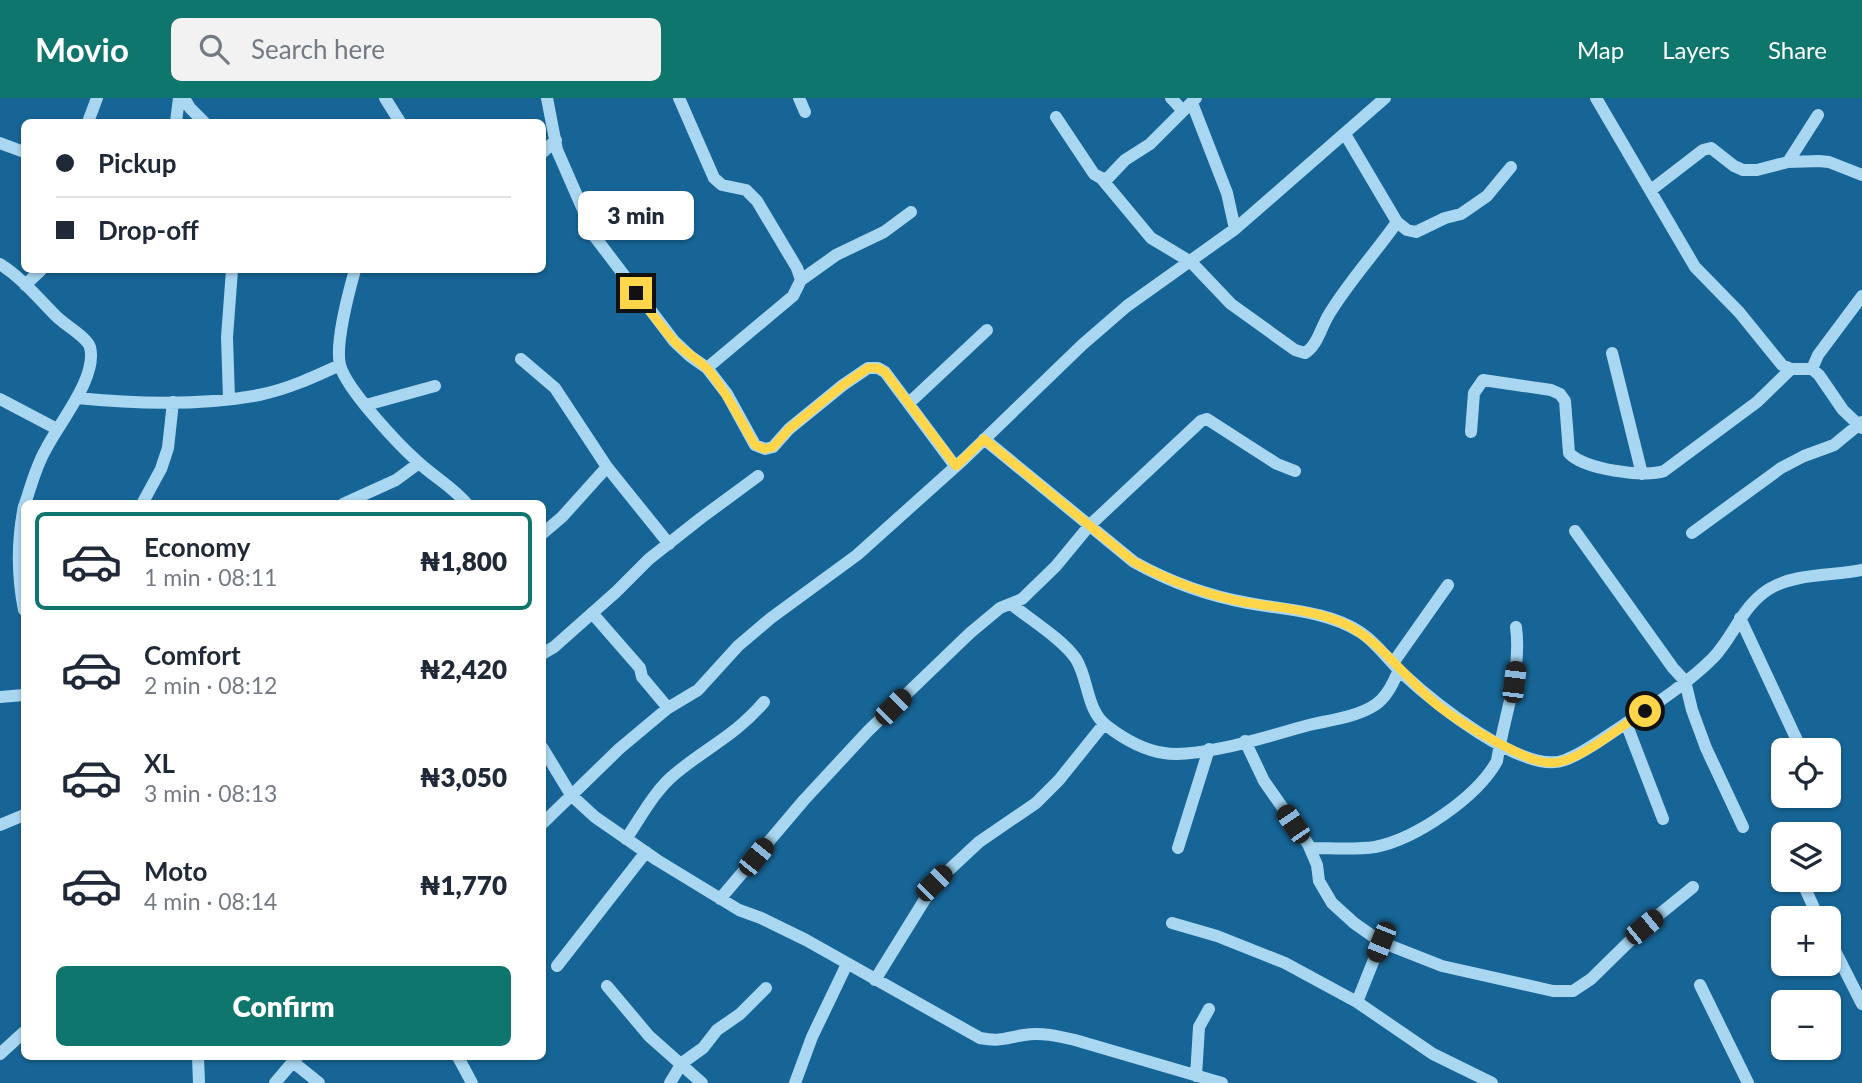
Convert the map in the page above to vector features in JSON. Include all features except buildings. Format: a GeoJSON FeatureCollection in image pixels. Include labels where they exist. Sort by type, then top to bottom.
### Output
{"type":"FeatureCollection","features":[{"type":"Feature","properties":{"kind":"street"},"geometry":{"type":"LineString","coordinates":[[89,119],[97,98]]}},
{"type":"Feature","properties":{"kind":"street"},"geometry":{"type":"LineString","coordinates":[[177,119],[181,98]]}},
{"type":"Feature","properties":{"kind":"street"},"geometry":{"type":"LineString","coordinates":[[181,98],[201,119]]}},
{"type":"Feature","properties":{"kind":"street"},"geometry":{"type":"LineString","coordinates":[[385,98],[398,119]]}},
{"type":"Feature","properties":{"kind":"street"},"geometry":{"type":"LineString","coordinates":[[547,98],[557,150],[595,237],[674,341],[707,368],[727,394],[755,445],[765,449],[773,447],[789,429],[843,385],[868,368],[878,368],[885,372],[956,466]]}},
{"type":"Feature","properties":{"kind":"street"},"geometry":{"type":"LineString","coordinates":[[679,98],[714,178],[722,185],[746,190],[757,201],[797,268],[801,280]]}},
{"type":"Feature","properties":{"kind":"street"},"geometry":{"type":"LineString","coordinates":[[799,98],[805,112]]}},
{"type":"Feature","properties":{"kind":"street"},"geometry":{"type":"LineString","coordinates":[[1171,98],[1190,104],[1227,193],[1235,229]]}},
{"type":"Feature","properties":{"kind":"street"},"geometry":{"type":"LineString","coordinates":[[1596,98],[1695,267],[1739,312],[1782,365],[1791,369],[1812,369],[1819,374],[1843,410],[1861,425],[1835,445],[1781,468],[1692,533]]}},
{"type":"Feature","properties":{"kind":"street"},"geometry":{"type":"LineString","coordinates":[[546,820],[619,749],[668,708],[698,690],[738,646],[771,618],[857,555],[956,466],[1091,337],[1128,306],[1235,229],[1345,134],[1380,100]]}},
{"type":"Feature","properties":{"kind":"street"},"geometry":{"type":"LineString","coordinates":[[1101,178],[1108,178],[1125,160],[1150,144],[1190,104]]}},
{"type":"Feature","properties":{"kind":"street"},"geometry":{"type":"LineString","coordinates":[[1788,162],[1818,115]]}},
{"type":"Feature","properties":{"kind":"street"},"geometry":{"type":"LineString","coordinates":[[1056,117],[1094,174],[1101,178],[1151,238],[1192,262],[1231,304],[1295,349],[1305,353],[1312,349],[1326,318],[1354,276],[1370,260],[1396,222]]}},
{"type":"Feature","properties":{"kind":"street"},"geometry":{"type":"LineString","coordinates":[[1345,134],[1396,222],[1407,230],[1416,232],[1445,218],[1461,214],[1487,195],[1511,167]]}},
{"type":"Feature","properties":{"kind":"street"},"geometry":{"type":"LineString","coordinates":[[546,149],[556,140]]}},
{"type":"Feature","properties":{"kind":"street"},"geometry":{"type":"LineString","coordinates":[[0,143],[21,151]]}},
{"type":"Feature","properties":{"kind":"street"},"geometry":{"type":"LineString","coordinates":[[1651,190],[1683,164],[1703,150],[1711,148],[1743,170],[1757,170],[1788,162],[1829,162],[1862,175]]}},
{"type":"Feature","properties":{"kind":"street"},"geometry":{"type":"LineString","coordinates":[[707,368],[793,296],[801,280],[836,255],[884,232],[911,212]]}},
{"type":"Feature","properties":{"kind":"street"},"geometry":{"type":"LineString","coordinates":[[0,264],[14,273],[65,326],[86,340],[90,348],[89,367],[77,398],[44,451],[27,500]]}},
{"type":"Feature","properties":{"kind":"street"},"geometry":{"type":"LineString","coordinates":[[25,285],[38,273]]}},
{"type":"Feature","properties":{"kind":"street"},"geometry":{"type":"LineString","coordinates":[[229,399],[227,337],[232,273]]}},
{"type":"Feature","properties":{"kind":"street"},"geometry":{"type":"LineString","coordinates":[[354,273],[342,325],[340,365],[366,405],[419,463],[464,500]]}},
{"type":"Feature","properties":{"kind":"street"},"geometry":{"type":"LineString","coordinates":[[1812,369],[1818,355],[1862,296]]}},
{"type":"Feature","properties":{"kind":"street"},"geometry":{"type":"LineString","coordinates":[[909,403],[987,330]]}},
{"type":"Feature","properties":{"kind":"street"},"geometry":{"type":"LineString","coordinates":[[1612,353],[1642,474]]}},
{"type":"Feature","properties":{"kind":"street"},"geometry":{"type":"LineString","coordinates":[[521,359],[555,388],[607,467],[668,544]]}},
{"type":"Feature","properties":{"kind":"street"},"geometry":{"type":"LineString","coordinates":[[77,398],[173,402],[229,399],[260,395],[298,384],[340,365]]}},
{"type":"Feature","properties":{"kind":"street"},"geometry":{"type":"LineString","coordinates":[[1471,432],[1474,393],[1483,380],[1551,390],[1560,394],[1565,401],[1569,453],[1574,459],[1642,474],[1655,474],[1664,471],[1757,402],[1791,369]]}},
{"type":"Feature","properties":{"kind":"street"},"geometry":{"type":"LineString","coordinates":[[366,405],[435,386]]}},
{"type":"Feature","properties":{"kind":"street"},"geometry":{"type":"LineString","coordinates":[[0,399],[57,429]]}},
{"type":"Feature","properties":{"kind":"street"},"geometry":{"type":"LineString","coordinates":[[144,500],[161,469],[168,448],[173,402]]}},
{"type":"Feature","properties":{"kind":"street"},"geometry":{"type":"LineString","coordinates":[[720,898],[804,800],[868,731],[970,633],[1000,608],[1022,598],[1056,566],[1089,526],[1201,421],[1207,419],[1277,464],[1295,471]]}},
{"type":"Feature","properties":{"kind":"street"},"geometry":{"type":"LineString","coordinates":[[984,439],[1134,562],[1160,576],[1246,603],[1294,610],[1340,622],[1361,632],[1435,703],[1470,728],[1544,763],[1562,762],[1583,752],[1685,681],[1715,656],[1740,618],[1757,598],[1769,589],[1787,580],[1862,570]]}},
{"type":"Feature","properties":{"kind":"street"},"geometry":{"type":"LineString","coordinates":[[352,500],[396,480],[419,463]]}},
{"type":"Feature","properties":{"kind":"street"},"geometry":{"type":"LineString","coordinates":[[546,531],[562,517],[607,467]]}},
{"type":"Feature","properties":{"kind":"street"},"geometry":{"type":"LineString","coordinates":[[546,652],[668,544],[758,476]]}},
{"type":"Feature","properties":{"kind":"street"},"geometry":{"type":"LineString","coordinates":[[21,530],[18,548],[21,594]]}},
{"type":"Feature","properties":{"kind":"street"},"geometry":{"type":"LineString","coordinates":[[1575,531],[1685,681],[1706,748],[1743,827]]}},
{"type":"Feature","properties":{"kind":"street"},"geometry":{"type":"LineString","coordinates":[[1011,604],[1066,648],[1077,662],[1093,709],[1104,724],[1142,748],[1186,754],[1346,716],[1374,706],[1387,695],[1396,667],[1448,584]]}},
{"type":"Feature","properties":{"kind":"street"},"geometry":{"type":"LineString","coordinates":[[592,613],[640,668],[642,677],[668,708]]}},
{"type":"Feature","properties":{"kind":"street"},"geometry":{"type":"LineString","coordinates":[[1740,618],[1796,738]]}},
{"type":"Feature","properties":{"kind":"street"},"geometry":{"type":"LineString","coordinates":[[1310,848],[1375,847],[1417,831],[1475,789],[1497,761],[1519,647],[1516,627]]}},
{"type":"Feature","properties":{"kind":"street"},"geometry":{"type":"LineString","coordinates":[[0,697],[21,695]]}},
{"type":"Feature","properties":{"kind":"street"},"geometry":{"type":"LineString","coordinates":[[626,839],[673,775],[748,721],[764,702]]}},
{"type":"Feature","properties":{"kind":"street"},"geometry":{"type":"LineString","coordinates":[[1626,723],[1663,819]]}},
{"type":"Feature","properties":{"kind":"street"},"geometry":{"type":"LineString","coordinates":[[875,979],[934,883],[979,842],[1036,803],[1059,780],[1104,724]]}},
{"type":"Feature","properties":{"kind":"street"},"geometry":{"type":"LineString","coordinates":[[1245,741],[1264,781],[1310,848],[1317,865],[1319,881],[1332,902],[1354,923],[1381,942],[1410,955],[1470,974],[1553,991],[1573,991],[1591,979],[1644,927],[1693,887]]}},
{"type":"Feature","properties":{"kind":"street"},"geometry":{"type":"LineString","coordinates":[[1178,848],[1209,749]]}},
{"type":"Feature","properties":{"kind":"street"},"geometry":{"type":"LineString","coordinates":[[546,753],[571,794],[595,817],[626,839],[740,910],[806,940],[980,1038],[1000,1041],[1026,1035],[1050,1035],[1222,1083]]}},
{"type":"Feature","properties":{"kind":"street"},"geometry":{"type":"LineString","coordinates":[[0,825],[21,816]]}},
{"type":"Feature","properties":{"kind":"street"},"geometry":{"type":"LineString","coordinates":[[557,966],[646,852]]}},
{"type":"Feature","properties":{"kind":"street"},"geometry":{"type":"LineString","coordinates":[[1172,923],[1217,936],[1284,963],[1357,1002],[1433,1054],[1492,1083]]}},
{"type":"Feature","properties":{"kind":"street"},"geometry":{"type":"LineString","coordinates":[[1357,1002],[1381,942]]}},
{"type":"Feature","properties":{"kind":"street"},"geometry":{"type":"LineString","coordinates":[[1841,963],[1862,1004]]}},
{"type":"Feature","properties":{"kind":"street"},"geometry":{"type":"LineString","coordinates":[[795,1083],[812,1037],[847,964]]}},
{"type":"Feature","properties":{"kind":"street"},"geometry":{"type":"LineString","coordinates":[[1700,985],[1748,1083]]}},
{"type":"Feature","properties":{"kind":"street"},"geometry":{"type":"LineString","coordinates":[[607,986],[649,1036],[702,1083]]}},
{"type":"Feature","properties":{"kind":"street"},"geometry":{"type":"LineString","coordinates":[[670,1083],[682,1063],[703,1048],[717,1030],[740,1014],[766,988]]}},
{"type":"Feature","properties":{"kind":"street"},"geometry":{"type":"LineString","coordinates":[[1196,1076],[1199,1027],[1209,1009]]}},
{"type":"Feature","properties":{"kind":"street"},"geometry":{"type":"LineString","coordinates":[[0,1054],[21,1035]]}},
{"type":"Feature","properties":{"kind":"street"},"geometry":{"type":"LineString","coordinates":[[198,1060],[199,1083]]}},
{"type":"Feature","properties":{"kind":"street"},"geometry":{"type":"LineString","coordinates":[[275,1083],[295,1060],[319,1083]]}},
{"type":"Feature","properties":{"kind":"street"},"geometry":{"type":"LineString","coordinates":[[459,1060],[472,1083]]}},
{"type":"Feature","properties":{"kind":"route"},"geometry":{"type":"LineString","coordinates":[[636,293],[674,341],[707,368],[727,394],[755,445],[765,449],[773,447],[789,429],[843,385],[868,368],[878,368],[885,372],[956,466],[984,439],[1134,562],[1160,576],[1246,603],[1321,616],[1361,632],[1435,703],[1470,728],[1523,755],[1544,763],[1562,762],[1583,752],[1645,711]]}}]}
